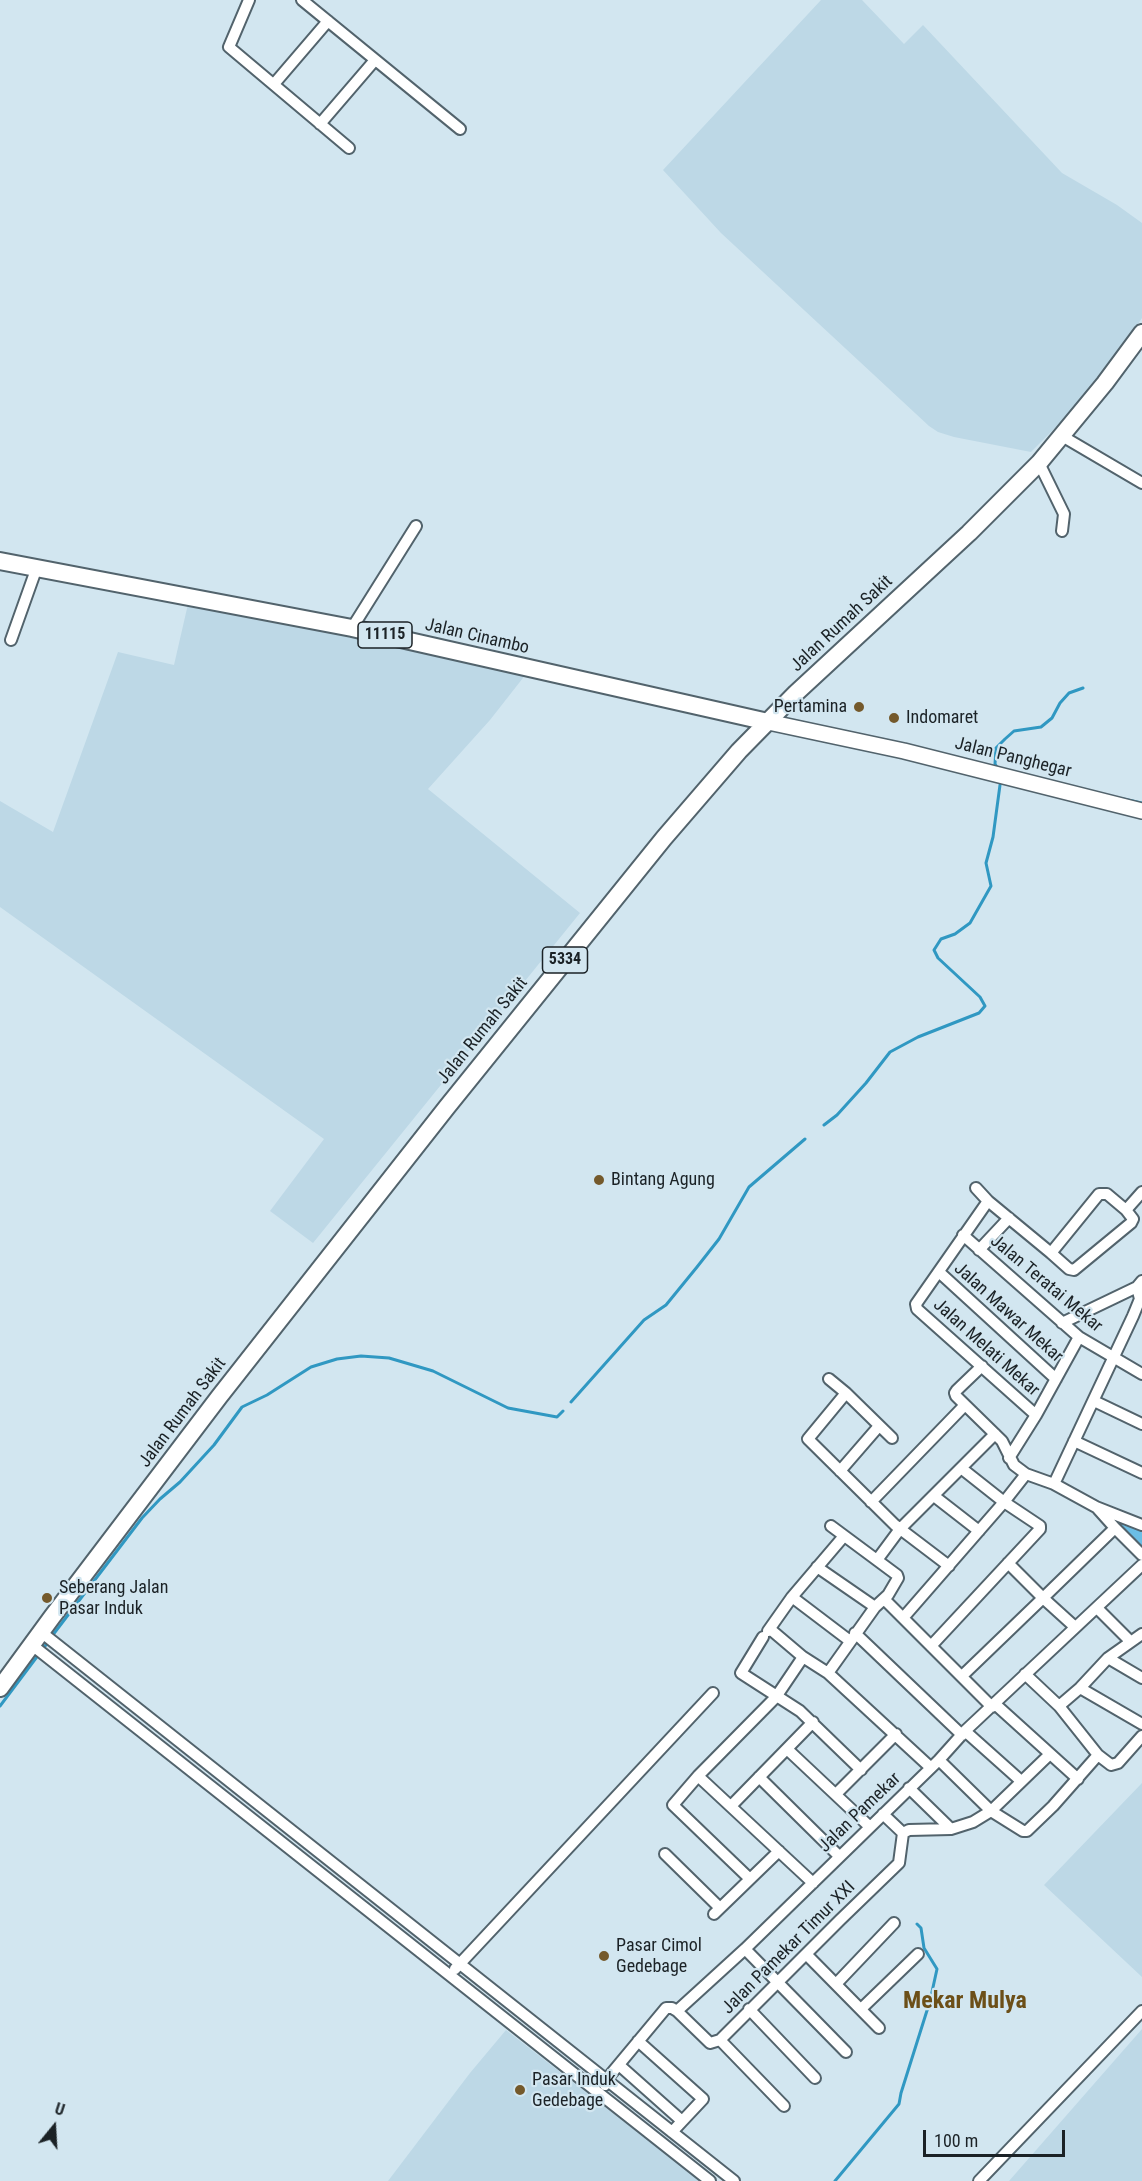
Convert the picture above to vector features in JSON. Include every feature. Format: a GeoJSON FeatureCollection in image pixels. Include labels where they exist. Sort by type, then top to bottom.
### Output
{"type":"FeatureCollection","features":[{"type":"Feature","properties":{"kind":"main road","name":"Jalan Rumah Sakit"},"geometry":{"type":"LineString","coordinates":[[0,1688],[43,1644],[219,1397],[469,1080],[664,838],[739,752],[796,693],[969,533],[1039,463],[1142,333]]}},
{"type":"Feature","properties":{"kind":"main road","name":"Jalan Cinambo"},"geometry":{"type":"LineString","coordinates":[[0,561],[351,628],[768,722]]}},
{"type":"Feature","properties":{"kind":"street"},"geometry":{"type":"LineString","coordinates":[[249,0],[229,47],[349,148]]}},
{"type":"Feature","properties":{"kind":"street"},"geometry":{"type":"LineString","coordinates":[[302,0],[460,129]]}},
{"type":"Feature","properties":{"kind":"street"},"geometry":{"type":"LineString","coordinates":[[274,84],[328,21]]}},
{"type":"Feature","properties":{"kind":"street"},"geometry":{"type":"LineString","coordinates":[[320,124],[375,60]]}},
{"type":"Feature","properties":{"kind":"street"},"geometry":{"type":"LineString","coordinates":[[1062,436],[1142,483]]}},
{"type":"Feature","properties":{"kind":"street"},"geometry":{"type":"LineString","coordinates":[[1039,463],[1064,514],[1062,531]]}},
{"type":"Feature","properties":{"kind":"street"},"geometry":{"type":"LineString","coordinates":[[351,628],[416,526]]}},
{"type":"Feature","properties":{"kind":"street"},"geometry":{"type":"LineString","coordinates":[[11,640],[37,567]]}},
{"type":"Feature","properties":{"kind":"street","name":"Jalan Panghegar"},"geometry":{"type":"LineString","coordinates":[[768,722],[904,751],[1142,811]]}},
{"type":"Feature","properties":{"kind":"street"},"geometry":{"type":"LineString","coordinates":[[976,1188],[988,1201],[1051,1254],[1069,1269],[1074,1270],[1131,1224],[1133,1219],[1107,1194],[1099,1194],[1051,1254]]}},
{"type":"Feature","properties":{"kind":"street"},"geometry":{"type":"LineString","coordinates":[[1126,1210],[1142,1192]]}},
{"type":"Feature","properties":{"kind":"street"},"geometry":{"type":"LineString","coordinates":[[939,1272],[988,1201]]}},
{"type":"Feature","properties":{"kind":"street"},"geometry":{"type":"LineString","coordinates":[[979,1250],[1009,1218]]}},
{"type":"Feature","properties":{"kind":"street","name":"Jalan Teratai Mekar"},"geometry":{"type":"LineString","coordinates":[[963,1235],[1078,1337],[1142,1374]]}},
{"type":"Feature","properties":{"kind":"street","name":"Jalan Melati Mekar"},"geometry":{"type":"LineString","coordinates":[[939,1272],[916,1304],[917,1310],[1036,1415]]}},
{"type":"Feature","properties":{"kind":"street","name":"Jalan Mawar Mekar"},"geometry":{"type":"LineString","coordinates":[[939,1272],[1056,1379]]}},
{"type":"Feature","properties":{"kind":"street"},"geometry":{"type":"LineString","coordinates":[[1054,1484],[1140,1299],[1139,1284],[1062,1323]]}},
{"type":"Feature","properties":{"kind":"street"},"geometry":{"type":"LineString","coordinates":[[1009,1458],[1036,1415],[1078,1337]]}},
{"type":"Feature","properties":{"kind":"street"},"geometry":{"type":"LineString","coordinates":[[982,1366],[955,1393],[995,1434],[1007,1449],[1014,1466],[1096,1507],[1142,1525]]}},
{"type":"Feature","properties":{"kind":"street"},"geometry":{"type":"LineString","coordinates":[[829,1379],[892,1438]]}},
{"type":"Feature","properties":{"kind":"street"},"geometry":{"type":"LineString","coordinates":[[846,1393],[808,1439],[900,1529],[949,1566]]}},
{"type":"Feature","properties":{"kind":"street"},"geometry":{"type":"LineString","coordinates":[[1094,1401],[1142,1424]]}},
{"type":"Feature","properties":{"kind":"street"},"geometry":{"type":"LineString","coordinates":[[871,1502],[965,1405]]}},
{"type":"Feature","properties":{"kind":"street"},"geometry":{"type":"LineString","coordinates":[[840,1471],[879,1426]]}},
{"type":"Feature","properties":{"kind":"street"},"geometry":{"type":"LineString","coordinates":[[878,1560],[900,1529],[995,1434]]}},
{"type":"Feature","properties":{"kind":"street"},"geometry":{"type":"LineString","coordinates":[[1074,1440],[1142,1473]]}},
{"type":"Feature","properties":{"kind":"street"},"geometry":{"type":"LineString","coordinates":[[931,1646],[1039,1531],[1040,1526],[1004,1502],[961,1468]]}},
{"type":"Feature","properties":{"kind":"street"},"geometry":{"type":"LineString","coordinates":[[903,1618],[1026,1474]]}},
{"type":"Feature","properties":{"kind":"street"},"geometry":{"type":"LineString","coordinates":[[934,1496],[979,1531]]}},
{"type":"Feature","properties":{"kind":"street"},"geometry":{"type":"LineString","coordinates":[[1096,1507],[1142,1555]]}},
{"type":"Feature","properties":{"kind":"street"},"geometry":{"type":"LineString","coordinates":[[828,1673],[898,1578],[878,1560],[831,1526]]}},
{"type":"Feature","properties":{"kind":"street"},"geometry":{"type":"LineString","coordinates":[[962,1676],[1115,1528]]}},
{"type":"Feature","properties":{"kind":"street"},"geometry":{"type":"LineString","coordinates":[[844,1536],[792,1597],[740,1672],[800,1711],[861,1770]]}},
{"type":"Feature","properties":{"kind":"street"},"geometry":{"type":"LineString","coordinates":[[1008,1563],[1075,1627]]}},
{"type":"Feature","properties":{"kind":"street","name":"Jalan Pamekar"},"geometry":{"type":"LineString","coordinates":[[606,2080],[666,2008],[670,2007],[677,2011],[745,1949],[964,1733],[1142,1565]]}},
{"type":"Feature","properties":{"kind":"street"},"geometry":{"type":"LineString","coordinates":[[817,1567],[903,1618],[993,1705],[1078,1779]]}},
{"type":"Feature","properties":{"kind":"street"},"geometry":{"type":"LineString","coordinates":[[792,1597],[853,1637],[1021,1781]]}},
{"type":"Feature","properties":{"kind":"street"},"geometry":{"type":"LineString","coordinates":[[1097,1608],[1130,1641]]}},
{"type":"Feature","properties":{"kind":"street"},"geometry":{"type":"LineString","coordinates":[[767,1633],[828,1673],[896,1734],[991,1810],[1022,1830],[1027,1831],[1053,1806],[1098,1755]]}},
{"type":"Feature","properties":{"kind":"street"},"geometry":{"type":"LineString","coordinates":[[1059,1706],[1080,1688],[1108,1658],[1142,1634]]}},
{"type":"Feature","properties":{"kind":"street"},"geometry":{"type":"LineString","coordinates":[[43,1644],[460,1964],[734,2181]]}},
{"type":"Feature","properties":{"kind":"street"},"geometry":{"type":"LineString","coordinates":[[43,1644],[449,1976],[710,2181]]}},
{"type":"Feature","properties":{"kind":"street"},"geometry":{"type":"LineString","coordinates":[[750,1879],[673,1805],[698,1776],[776,1697],[803,1657]]}},
{"type":"Feature","properties":{"kind":"street"},"geometry":{"type":"LineString","coordinates":[[1108,1658],[1142,1678]]}},
{"type":"Feature","properties":{"kind":"street"},"geometry":{"type":"LineString","coordinates":[[1025,1674],[1059,1706],[1107,1763],[1114,1766],[1142,1736]]}},
{"type":"Feature","properties":{"kind":"street"},"geometry":{"type":"LineString","coordinates":[[1080,1688],[1142,1724]]}},
{"type":"Feature","properties":{"kind":"street"},"geometry":{"type":"LineString","coordinates":[[449,1976],[713,1693]]}},
{"type":"Feature","properties":{"kind":"street"},"geometry":{"type":"LineString","coordinates":[[730,1806],[813,1722]]}},
{"type":"Feature","properties":{"kind":"street"},"geometry":{"type":"LineString","coordinates":[[836,1794],[896,1734]]}},
{"type":"Feature","properties":{"kind":"street"},"geometry":{"type":"LineString","coordinates":[[787,1749],[870,1827]]}},
{"type":"Feature","properties":{"kind":"street"},"geometry":{"type":"LineString","coordinates":[[883,1814],[903,1833],[909,1830],[951,1829],[973,1822],[991,1810],[1050,1754]]}},
{"type":"Feature","properties":{"kind":"street"},"geometry":{"type":"LineString","coordinates":[[698,1776],[813,1883]]}},
{"type":"Feature","properties":{"kind":"street"},"geometry":{"type":"LineString","coordinates":[[759,1777],[839,1856]]}},
{"type":"Feature","properties":{"kind":"street"},"geometry":{"type":"LineString","coordinates":[[909,1788],[951,1829]]}},
{"type":"Feature","properties":{"kind":"street","name":"Jalan Pamekar Timur XXI"},"geometry":{"type":"LineString","coordinates":[[677,2011],[710,2043],[720,2040],[900,1863],[903,1833]]}},
{"type":"Feature","properties":{"kind":"street"},"geometry":{"type":"LineString","coordinates":[[665,1854],[717,1911],[779,1851]]}},
{"type":"Feature","properties":{"kind":"street"},"geometry":{"type":"LineString","coordinates":[[836,1984],[894,1923]]}},
{"type":"Feature","properties":{"kind":"street"},"geometry":{"type":"LineString","coordinates":[[745,1949],[779,1981],[846,2052]]}},
{"type":"Feature","properties":{"kind":"street"},"geometry":{"type":"LineString","coordinates":[[806,1954],[879,2028]]}},
{"type":"Feature","properties":{"kind":"street"},"geometry":{"type":"LineString","coordinates":[[861,2009],[918,1954]]}},
{"type":"Feature","properties":{"kind":"street"},"geometry":{"type":"LineString","coordinates":[[749,2009],[815,2078]]}},
{"type":"Feature","properties":{"kind":"street"},"geometry":{"type":"LineString","coordinates":[[979,2181],[1142,2011]]}},
{"type":"Feature","properties":{"kind":"street"},"geometry":{"type":"LineString","coordinates":[[720,2040],[784,2106]]}},
{"type":"Feature","properties":{"kind":"street"},"geometry":{"type":"LineString","coordinates":[[638,2041],[703,2099],[672,2132]]}},
{"type":"Feature","properties":{"kind":"street"},"geometry":{"type":"LineString","coordinates":[[619,2065],[682,2121]]}},
{"type":"Feature","properties":{"kind":"street"},"geometry":{"type":"LineString","coordinates":[[602,2095],[606,2080]]}},
{"type":"Feature","properties":{"kind":"shaded area"},"geometry":{"type":"Polygon","coordinates":[[[821,0],[862,0],[904,44],[923,25],[1062,173],[1117,205],[1142,223],[1142,318],[1115,358],[1065,418],[1031,452],[954,437],[938,432],[929,426],[721,233],[663,170],[821,0]]]}},
{"type":"Feature","properties":{"kind":"shaded area"},"geometry":{"type":"Polygon","coordinates":[[[188,604],[530,669],[490,720],[428,789],[580,913],[313,1243],[270,1211],[324,1139],[0,907],[0,801],[53,832],[118,652],[174,665],[188,604]]]}},
{"type":"Feature","properties":{"kind":"shaded area"},"geometry":{"type":"Polygon","coordinates":[[[1103,1504],[1142,1521],[1142,1560],[1103,1504]]]}},
{"type":"Feature","properties":{"kind":"shaded area"},"geometry":{"type":"Polygon","coordinates":[[[1142,1783],[1142,1977],[1044,1885],[1142,1783]]]}},
{"type":"Feature","properties":{"kind":"shaded area"},"geometry":{"type":"Polygon","coordinates":[[[1142,2029],[1142,2181],[1009,2181],[1142,2029]]]}},
{"type":"Feature","properties":{"kind":"shaded area","name":"Pasar Induk Gedebage"},"geometry":{"type":"Polygon","coordinates":[[[506,2030],[701,2181],[388,2181],[470,2073],[506,2030]]]}},
{"type":"Feature","properties":{"kind":"waterway"},"geometry":{"type":"LineString","coordinates":[[998,769],[995,764],[996,748],[1005,739],[1014,731],[1041,727],[1052,718],[1060,703],[1069,693],[1083,688]]}},
{"type":"Feature","properties":{"kind":"waterway"},"geometry":{"type":"LineString","coordinates":[[824,1125],[837,1115],[866,1083],[890,1052],[918,1037],[979,1013],[985,1006],[980,997],[938,958],[934,950],[941,939],[955,934],[970,923],[991,886],[986,863],[993,837],[1000,785]]}},
{"type":"Feature","properties":{"kind":"waterway"},"geometry":{"type":"LineString","coordinates":[[1123,799],[1142,803]]}},
{"type":"Feature","properties":{"kind":"waterway"},"geometry":{"type":"LineString","coordinates":[[571,1402],[644,1320],[666,1305],[719,1239],[749,1187],[805,1139]]}},
{"type":"Feature","properties":{"kind":"waterway"},"geometry":{"type":"LineString","coordinates":[[52,1636],[142,1518],[214,1445],[242,1407],[267,1395],[311,1367],[337,1359],[361,1356],[389,1358],[433,1371],[508,1408],[557,1417],[563,1411]]}},
{"type":"Feature","properties":{"kind":"waterway"},"geometry":{"type":"LineString","coordinates":[[0,1706],[48,1642]]}},
{"type":"Feature","properties":{"kind":"waterway"},"geometry":{"type":"LineString","coordinates":[[835,2181],[899,2104],[930,2001],[937,1969],[924,1948],[921,1928],[917,1924]]}},
{"type":"Feature","properties":{"kind":"place","name":"Pertamina"},"geometry":{"type":"Point","coordinates":[859,707]}},
{"type":"Feature","properties":{"kind":"place","name":"Indomaret"},"geometry":{"type":"Point","coordinates":[894,718]}},
{"type":"Feature","properties":{"kind":"place","name":"Bintang Agung"},"geometry":{"type":"Point","coordinates":[599,1180]}},
{"type":"Feature","properties":{"kind":"place","name":"Seberang Jalan Pasar Induk"},"geometry":{"type":"Point","coordinates":[47,1598]}},
{"type":"Feature","properties":{"kind":"place","name":"Pasar Cimol Gedebage"},"geometry":{"type":"Point","coordinates":[604,1956]}},
{"type":"Feature","properties":{"kind":"place","name":"Pasar Induk Gedebage"},"geometry":{"type":"Point","coordinates":[520,2090]}},
{"type":"Feature","properties":{"kind":"district","name":"Mekar Mulya"},"geometry":{"type":"Point","coordinates":[965,2002]}}]}
